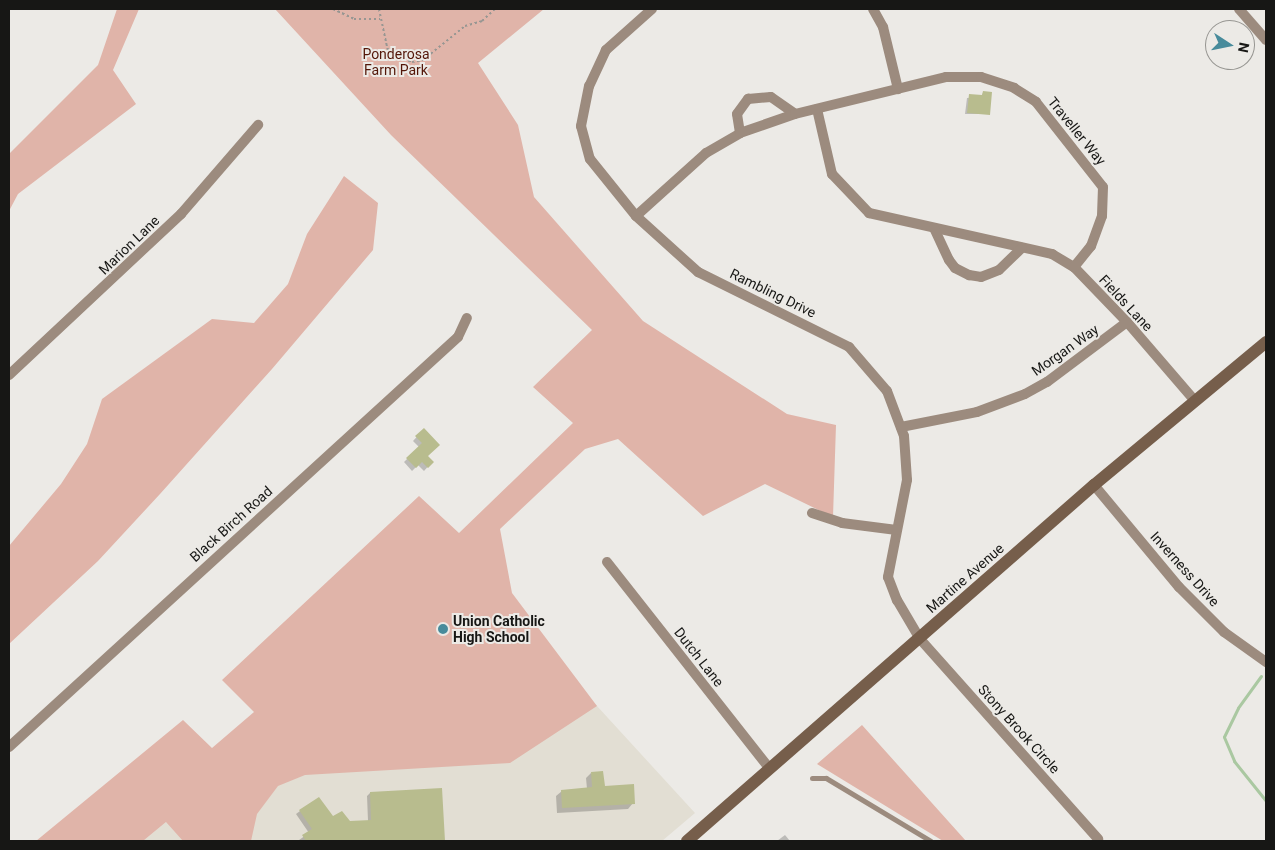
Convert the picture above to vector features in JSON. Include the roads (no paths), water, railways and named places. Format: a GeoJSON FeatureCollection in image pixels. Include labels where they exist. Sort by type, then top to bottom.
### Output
{"type":"FeatureCollection","features":[{"type":"Feature","properties":{"kind":"main road","name":"Martine Avenue"},"geometry":{"type":"LineString","coordinates":[[687,841],[1094,485],[1266,342]]}},
{"type":"Feature","properties":{"kind":"street","name":"Rambling Drive"},"geometry":{"type":"LineString","coordinates":[[652,9],[606,50],[589,86],[582,126],[590,159],[636,216],[698,272],[849,347],[887,391],[901,427],[907,480],[888,577],[919,638]]}},
{"type":"Feature","properties":{"kind":"street"},"geometry":{"type":"LineString","coordinates":[[873,9],[883,27],[898,89]]}},
{"type":"Feature","properties":{"kind":"street"},"geometry":{"type":"LineString","coordinates":[[1239,9],[1266,40]]}},
{"type":"Feature","properties":{"kind":"street","name":"Traveller Way"},"geometry":{"type":"LineString","coordinates":[[636,216],[706,153],[740,133],[795,114],[946,77],[980,77],[1014,88],[1036,102],[1103,186],[1102,216],[1091,246],[1074,267]]}},
{"type":"Feature","properties":{"kind":"street"},"geometry":{"type":"LineString","coordinates":[[740,133],[737,114],[748,99],[771,97],[795,114]]}},
{"type":"Feature","properties":{"kind":"street","name":"Fields Lane"},"geometry":{"type":"LineString","coordinates":[[818,109],[832,174],[869,213],[1052,254],[1074,267],[1127,322],[1195,401]]}},
{"type":"Feature","properties":{"kind":"street","name":"Marion Lane"},"geometry":{"type":"LineString","coordinates":[[9,375],[181,214],[258,125]]}},
{"type":"Feature","properties":{"kind":"street"},"geometry":{"type":"LineString","coordinates":[[934,228],[948,260],[955,268],[969,275],[981,277],[999,270],[1022,248]]}},
{"type":"Feature","properties":{"kind":"street","name":"Black Birch Road"},"geometry":{"type":"LineString","coordinates":[[9,747],[458,337],[467,318]]}},
{"type":"Feature","properties":{"kind":"street","name":"Morgan Way"},"geometry":{"type":"LineString","coordinates":[[901,427],[977,412],[1025,394],[1048,382],[1127,322]]}},
{"type":"Feature","properties":{"kind":"street","name":"Inverness Drive"},"geometry":{"type":"LineString","coordinates":[[1094,485],[1179,587],[1224,632],[1266,662]]}},
{"type":"Feature","properties":{"kind":"street"},"geometry":{"type":"LineString","coordinates":[[812,513],[842,523],[897,530]]}},
{"type":"Feature","properties":{"kind":"street","name":"Dutch Lane"},"geometry":{"type":"LineString","coordinates":[[607,562],[770,769]]}},
{"type":"Feature","properties":{"kind":"street","name":"Stony Brook Circle"},"geometry":{"type":"LineString","coordinates":[[919,638],[1098,839]]}},
{"type":"Feature","properties":{"kind":"lane"},"geometry":{"type":"LineString","coordinates":[[812,778],[826,778],[931,841]]}},
{"type":"Feature","properties":{"kind":"waterway"},"geometry":{"type":"LineString","coordinates":[[1261,676],[1238,708],[1224,737],[1234,761],[1266,801]]}},
{"type":"Feature","properties":{"kind":"place","name":"Union Catholic High School"},"geometry":{"type":"Point","coordinates":[443,629]}},
{"type":"Feature","properties":{"kind":"park label","name":"Ponderosa Farm Park"},"geometry":{"type":"Point","coordinates":[396,62]}}]}
